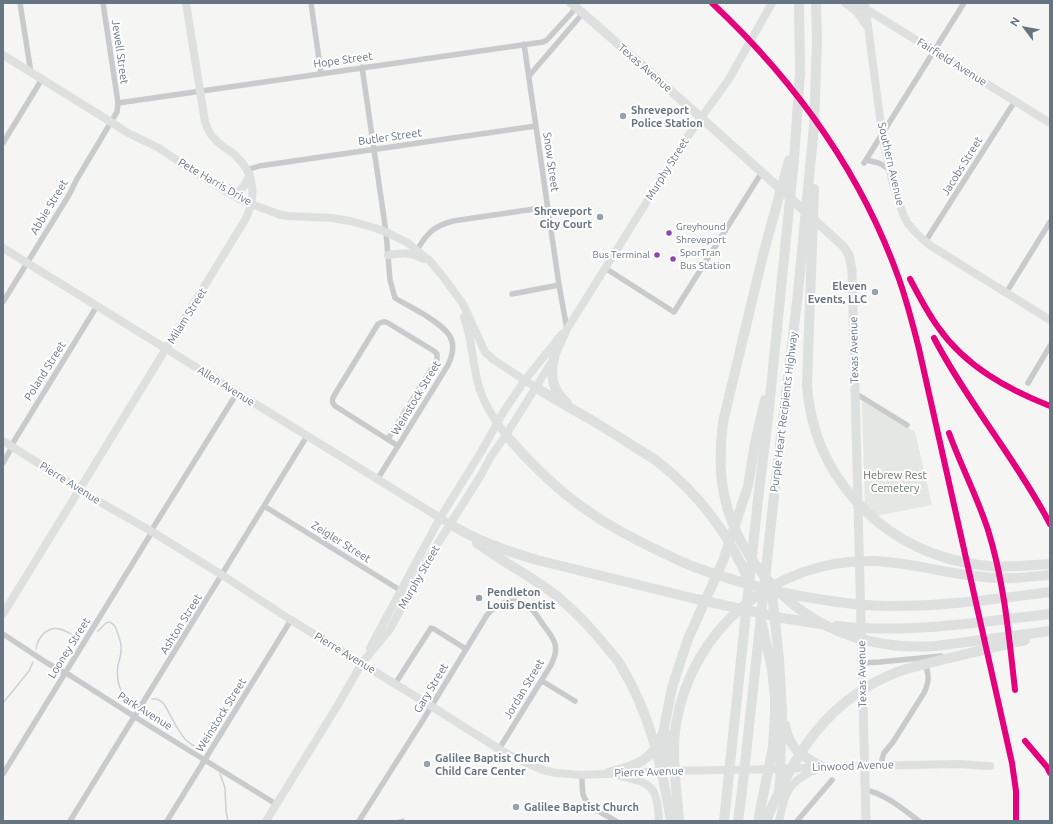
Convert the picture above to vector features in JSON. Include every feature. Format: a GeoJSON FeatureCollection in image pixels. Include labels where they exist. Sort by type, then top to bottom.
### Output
{"type":"FeatureCollection","features":[{"type":"Feature","properties":{"kind":"highway","name":"Purple Heart Recipients Highway"},"geometry":{"type":"LineString","coordinates":[[724,821],[768,418],[796,135],[800,73],[799,3]]}},
{"type":"Feature","properties":{"kind":"highway","name":"Purple Heart Recipients Highway"},"geometry":{"type":"LineString","coordinates":[[738,821],[797,306],[814,126],[817,41],[816,3]]}},
{"type":"Feature","properties":{"kind":"highway"},"geometry":{"type":"LineString","coordinates":[[814,126],[814,194],[806,385],[809,410],[815,431],[834,472],[848,492],[868,514],[885,528],[913,545],[938,555],[962,562],[989,566],[1050,564]]}},
{"type":"Feature","properties":{"kind":"highway"},"geometry":{"type":"LineString","coordinates":[[796,135],[763,255],[723,422],[720,464],[724,494],[732,522],[742,543],[757,566],[778,591],[805,612],[827,626],[857,637],[878,643],[902,647],[936,646],[1050,632]]}},
{"type":"Feature","properties":{"kind":"highway"},"geometry":{"type":"LineString","coordinates":[[554,358],[552,367],[552,381],[560,397],[575,411]]}},
{"type":"Feature","properties":{"kind":"highway"},"geometry":{"type":"LineString","coordinates":[[608,773],[637,764],[653,753],[658,746],[663,733],[674,682],[686,645],[723,561],[748,486],[755,443],[773,363]]}},
{"type":"Feature","properties":{"kind":"highway"},"geometry":{"type":"LineString","coordinates":[[536,387],[557,401],[609,430],[657,461],[680,479],[694,494],[723,531],[743,568],[756,601],[770,656],[775,698],[773,747],[758,821]]}},
{"type":"Feature","properties":{"kind":"highway"},"geometry":{"type":"LineString","coordinates":[[506,435],[532,464],[563,492],[609,525],[636,540],[692,566],[735,581],[827,601],[896,606],[949,604],[1050,592]]}},
{"type":"Feature","properties":{"kind":"highway"},"geometry":{"type":"LineString","coordinates":[[453,526],[494,546],[515,554],[602,577],[789,620],[852,628],[915,628],[1050,614]]}},
{"type":"Feature","properties":{"kind":"highway"},"geometry":{"type":"LineString","coordinates":[[453,526],[481,547],[547,589],[575,612],[596,633],[621,665],[645,714],[656,748],[671,821]]}},
{"type":"Feature","properties":{"kind":"highway"},"geometry":{"type":"LineString","coordinates":[[768,554],[779,659],[782,711],[780,769]]}},
{"type":"Feature","properties":{"kind":"highway"},"geometry":{"type":"LineString","coordinates":[[679,821],[675,738],[676,724],[685,689],[693,670],[713,637],[730,618],[761,592],[795,575],[823,566],[854,561],[906,564],[984,577],[1022,578],[1050,575]]}},
{"type":"Feature","properties":{"kind":"highway"},"geometry":{"type":"LineString","coordinates":[[766,821],[795,761],[813,735],[833,713],[854,696],[871,685],[901,671],[1050,632]]}},
{"type":"Feature","properties":{"kind":"highway"},"geometry":{"type":"LineString","coordinates":[[663,771],[668,711]]}},
{"type":"Feature","properties":{"kind":"highway"},"geometry":{"type":"LineString","coordinates":[[782,711],[786,729],[792,745],[804,757],[823,767]]}},
{"type":"Feature","properties":{"kind":"main road"},"geometry":{"type":"LineString","coordinates":[[186,3],[204,122],[218,143],[237,156],[249,173],[244,186],[237,192],[230,193]]}},
{"type":"Feature","properties":{"kind":"main road"},"geometry":{"type":"LineString","coordinates":[[845,3],[856,11],[868,29]]}},
{"type":"Feature","properties":{"kind":"main road","name":"Fairfield Avenue"},"geometry":{"type":"LineString","coordinates":[[853,3],[865,6],[1050,123]]}},
{"type":"Feature","properties":{"kind":"main road","name":"Southern Avenue"},"geometry":{"type":"LineString","coordinates":[[865,6],[882,133],[890,170],[902,211],[911,227],[925,242],[1050,320]]}},
{"type":"Feature","properties":{"kind":"main road","name":"Texas Avenue"},"geometry":{"type":"LineString","coordinates":[[576,7],[833,237],[848,252],[852,263],[866,821]]}},
{"type":"Feature","properties":{"kind":"main road","name":"Murphy Street"},"geometry":{"type":"LineString","coordinates":[[404,593],[453,526],[490,458],[554,358],[567,329],[688,136],[717,98],[738,66],[770,7]]}},
{"type":"Feature","properties":{"kind":"main road","name":"Pete Harris Drive"},"geometry":{"type":"LineString","coordinates":[[3,55],[128,133],[159,148],[187,167],[251,204],[281,215],[332,218],[350,221],[386,232],[408,243],[430,261],[463,304],[485,352],[494,360],[536,387]]}},
{"type":"Feature","properties":{"kind":"main road","name":"Milam Street"},"geometry":{"type":"LineString","coordinates":[[3,614],[246,220],[251,204],[253,189],[249,173]]}},
{"type":"Feature","properties":{"kind":"main road","name":"Allen Avenue"},"geometry":{"type":"LineString","coordinates":[[3,248],[453,526]]}},
{"type":"Feature","properties":{"kind":"main road"},"geometry":{"type":"LineString","coordinates":[[388,255],[404,252],[430,261]]}},
{"type":"Feature","properties":{"kind":"main road","name":"Pete Harris Drive"},"geometry":{"type":"LineString","coordinates":[[453,291],[458,300],[470,337],[474,368],[480,391],[490,414],[506,435]]}},
{"type":"Feature","properties":{"kind":"main road","name":"Murphy Street"},"geometry":{"type":"LineString","coordinates":[[404,593],[440,518],[497,424],[525,380],[567,329]]}},
{"type":"Feature","properties":{"kind":"main road","name":"Pierre Avenue"},"geometry":{"type":"LineString","coordinates":[[3,441],[105,505],[222,575],[291,620],[517,759],[543,770],[556,773],[582,775],[715,770]]}},
{"type":"Feature","properties":{"kind":"main road"},"geometry":{"type":"LineString","coordinates":[[266,821],[336,708],[404,593]]}},
{"type":"Feature","properties":{"kind":"main road","name":"Linwood Avenue"},"geometry":{"type":"LineString","coordinates":[[715,770],[882,765],[957,764],[990,766]]}},
{"type":"Feature","properties":{"kind":"main road"},"geometry":{"type":"LineString","coordinates":[[779,821],[785,796],[792,784],[806,774],[823,767]]}},
{"type":"Feature","properties":{"kind":"main road"},"geometry":{"type":"LineString","coordinates":[[776,821],[780,769]]}},
{"type":"Feature","properties":{"kind":"main road"},"geometry":{"type":"LineString","coordinates":[[659,821],[663,771]]}},
{"type":"Feature","properties":{"kind":"main road"},"geometry":{"type":"LineString","coordinates":[[608,773],[639,780],[651,788],[657,798],[659,821]]}},
{"type":"Feature","properties":{"kind":"street"},"geometry":{"type":"LineString","coordinates":[[20,3],[31,72]]}},
{"type":"Feature","properties":{"kind":"street","name":"Jewell Street"},"geometry":{"type":"LineString","coordinates":[[103,3],[118,103]]}},
{"type":"Feature","properties":{"kind":"street"},"geometry":{"type":"LineString","coordinates":[[311,3],[322,73]]}},
{"type":"Feature","properties":{"kind":"street"},"geometry":{"type":"LineString","coordinates":[[890,170],[879,163],[865,161],[964,3]]}},
{"type":"Feature","properties":{"kind":"street"},"geometry":{"type":"LineString","coordinates":[[529,76],[576,7]]}},
{"type":"Feature","properties":{"kind":"street","name":"Hope Street"},"geometry":{"type":"LineString","coordinates":[[118,103],[543,42],[548,40],[576,7]]}},
{"type":"Feature","properties":{"kind":"street","name":"Snow Street"},"geometry":{"type":"LineString","coordinates":[[524,44],[559,285],[567,329]]}},
{"type":"Feature","properties":{"kind":"street","name":"Weinstock Street"},"geometry":{"type":"LineString","coordinates":[[362,67],[386,232],[390,280],[395,298],[442,327],[449,334],[453,348],[448,365],[377,480]]}},
{"type":"Feature","properties":{"kind":"street"},"geometry":{"type":"LineString","coordinates":[[3,144],[42,79]]}},
{"type":"Feature","properties":{"kind":"street","name":"Jacobs Street"},"geometry":{"type":"LineString","coordinates":[[925,242],[1015,101]]}},
{"type":"Feature","properties":{"kind":"street"},"geometry":{"type":"LineString","coordinates":[[111,122],[117,112],[118,103]]}},
{"type":"Feature","properties":{"kind":"street","name":"Abbie Street"},"geometry":{"type":"LineString","coordinates":[[3,302],[69,195],[111,122]]}},
{"type":"Feature","properties":{"kind":"street","name":"Butler Street"},"geometry":{"type":"LineString","coordinates":[[249,173],[253,168],[259,166],[536,126]]}},
{"type":"Feature","properties":{"kind":"street"},"geometry":{"type":"LineString","coordinates":[[605,268],[674,312],[762,172]]}},
{"type":"Feature","properties":{"kind":"street"},"geometry":{"type":"LineString","coordinates":[[417,250],[424,238],[435,228],[446,223],[548,207]]}},
{"type":"Feature","properties":{"kind":"street"},"geometry":{"type":"LineString","coordinates":[[1006,293],[1050,222]]}},
{"type":"Feature","properties":{"kind":"street"},"geometry":{"type":"LineString","coordinates":[[512,294],[559,285]]}},
{"type":"Feature","properties":{"kind":"street","name":"Poland Street"},"geometry":{"type":"LineString","coordinates":[[3,463],[97,306]]}},
{"type":"Feature","properties":{"kind":"street"},"geometry":{"type":"LineString","coordinates":[[388,439],[437,360],[437,356],[434,351],[386,322],[378,324],[332,398],[332,401],[335,406],[398,446]]}},
{"type":"Feature","properties":{"kind":"street"},"geometry":{"type":"LineString","coordinates":[[1028,383],[1050,346]]}},
{"type":"Feature","properties":{"kind":"street","name":"Looney Street"},"geometry":{"type":"LineString","coordinates":[[3,774],[237,393]]}},
{"type":"Feature","properties":{"kind":"street"},"geometry":{"type":"LineString","coordinates":[[855,394],[907,425]]}},
{"type":"Feature","properties":{"kind":"street","name":"Ashton Street"},"geometry":{"type":"LineString","coordinates":[[70,821],[307,436]]}},
{"type":"Feature","properties":{"kind":"street","name":"Zeigler Street"},"geometry":{"type":"LineString","coordinates":[[264,506],[404,593]]}},
{"type":"Feature","properties":{"kind":"street","name":"Gary Street"},"geometry":{"type":"LineString","coordinates":[[359,821],[491,610],[503,603],[516,602],[528,606],[537,617]]}},
{"type":"Feature","properties":{"kind":"street","name":"Jordan Street"},"geometry":{"type":"LineString","coordinates":[[499,749],[542,681],[554,659],[556,648],[552,637],[537,617]]}},
{"type":"Feature","properties":{"kind":"street","name":"Weinstock Street"},"geometry":{"type":"LineString","coordinates":[[167,821],[291,620]]}},
{"type":"Feature","properties":{"kind":"street"},"geometry":{"type":"LineString","coordinates":[[395,684],[431,628],[466,649]]}},
{"type":"Feature","properties":{"kind":"street","name":"Park Avenue"},"geometry":{"type":"LineString","coordinates":[[3,634],[47,663],[276,804]]}},
{"type":"Feature","properties":{"kind":"street"},"geometry":{"type":"LineString","coordinates":[[861,663],[947,656]]}},
{"type":"Feature","properties":{"kind":"street"},"geometry":{"type":"LineString","coordinates":[[882,765],[884,753],[897,736],[927,686],[929,675],[923,658]]}},
{"type":"Feature","properties":{"kind":"street"},"geometry":{"type":"LineString","coordinates":[[542,681],[575,701]]}},
{"type":"Feature","properties":{"kind":"street"},"geometry":{"type":"LineString","coordinates":[[582,775],[583,794],[585,800],[608,819],[616,821]]}},
{"type":"Feature","properties":{"kind":"street"},"geometry":{"type":"LineString","coordinates":[[797,821],[832,780]]}},
{"type":"Feature","properties":{"kind":"street"},"geometry":{"type":"LineString","coordinates":[[865,790],[882,796],[919,821]]}},
{"type":"Feature","properties":{"kind":"green space","name":"Hebrew Rest Cemetery"},"geometry":{"type":"Polygon","coordinates":[[[862,401],[915,432],[932,505],[875,516],[865,506],[862,401]]]}},
{"type":"Feature","properties":{"kind":"waterway"},"geometry":{"type":"LineString","coordinates":[[98,631],[109,622],[116,628],[121,649],[117,670],[118,681],[124,696],[133,703]]}},
{"type":"Feature","properties":{"kind":"waterway"},"geometry":{"type":"LineString","coordinates":[[36,649],[41,637],[44,633],[51,629],[63,630],[80,639]]}},
{"type":"Feature","properties":{"kind":"waterway"},"geometry":{"type":"LineString","coordinates":[[3,703],[29,671],[33,662]]}},
{"type":"Feature","properties":{"kind":"waterway"},"geometry":{"type":"LineString","coordinates":[[152,699],[161,701],[164,704],[184,738],[203,752]]}},
{"type":"Feature","properties":{"kind":"waterway"},"geometry":{"type":"LineString","coordinates":[[220,774],[225,788],[228,821]]}},
{"type":"Feature","properties":{"kind":"waterway"},"geometry":{"type":"LineString","coordinates":[[396,821],[404,819]]}},
{"type":"Feature","properties":{"kind":"transit line"},"geometry":{"type":"LineString","coordinates":[[712,3],[771,64],[798,96],[822,130],[845,165],[865,202],[899,279],[919,349],[1012,763],[1016,791],[1016,821]]}},
{"type":"Feature","properties":{"kind":"transit line"},"geometry":{"type":"LineString","coordinates":[[910,279],[934,321],[949,341],[974,365],[1003,384],[1050,406]]}},
{"type":"Feature","properties":{"kind":"transit line"},"geometry":{"type":"LineString","coordinates":[[934,338],[947,362],[1037,500],[1050,524]]}},
{"type":"Feature","properties":{"kind":"transit line"},"geometry":{"type":"LineString","coordinates":[[949,433],[984,517],[994,549],[1005,609],[1015,690]]}},
{"type":"Feature","properties":{"kind":"transit line"},"geometry":{"type":"LineString","coordinates":[[1025,741],[1047,767],[1050,773]]}},
{"type":"Feature","properties":{"kind":"place","name":"Shreveport Police Station"},"geometry":{"type":"Point","coordinates":[623,116]}},
{"type":"Feature","properties":{"kind":"place","name":"Shreveport City Court"},"geometry":{"type":"Point","coordinates":[600,217]}},
{"type":"Feature","properties":{"kind":"place","name":"Greyhound Shreveport"},"geometry":{"type":"Point","coordinates":[669,233]}},
{"type":"Feature","properties":{"kind":"place","name":"Bus Terminal"},"geometry":{"type":"Point","coordinates":[657,255]}},
{"type":"Feature","properties":{"kind":"place","name":"SporTran Bus Station"},"geometry":{"type":"Point","coordinates":[673,259]}},
{"type":"Feature","properties":{"kind":"place","name":"Eleven Events, LLC"},"geometry":{"type":"Point","coordinates":[875,292]}},
{"type":"Feature","properties":{"kind":"place","name":"Pendleton Louis Dentist"},"geometry":{"type":"Point","coordinates":[479,598]}},
{"type":"Feature","properties":{"kind":"place","name":"Galilee Baptist Church Child Care Center"},"geometry":{"type":"Point","coordinates":[427,764]}},
{"type":"Feature","properties":{"kind":"place","name":"Galilee Baptist Church"},"geometry":{"type":"Point","coordinates":[516,807]}}]}
